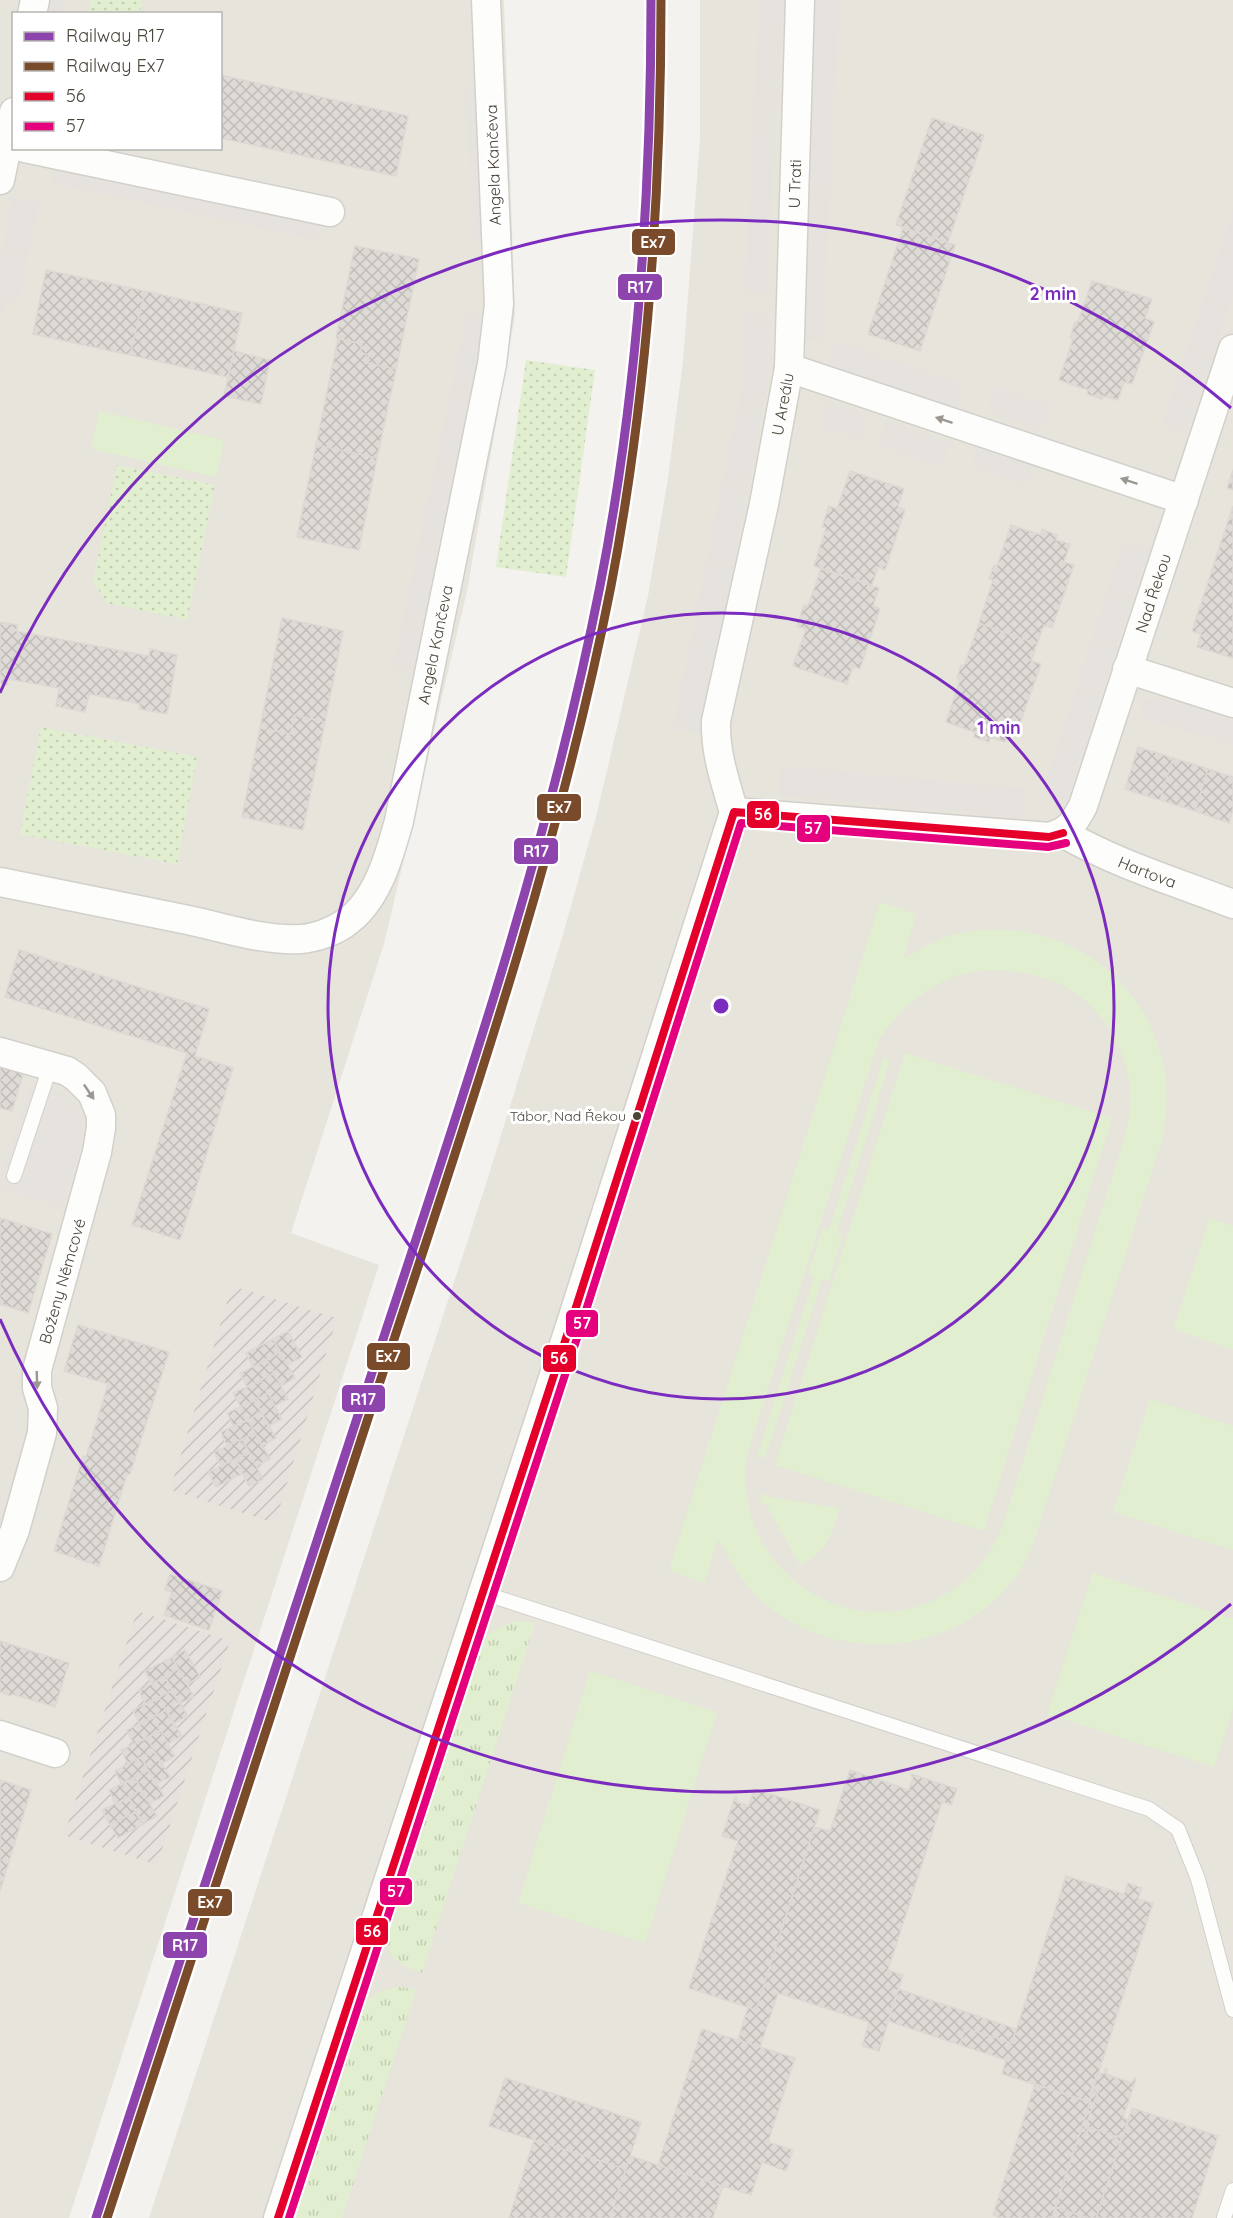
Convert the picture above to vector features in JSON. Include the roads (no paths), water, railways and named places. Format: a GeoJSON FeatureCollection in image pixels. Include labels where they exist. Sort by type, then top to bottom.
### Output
{"type":"FeatureCollection","features":[{"type":"Feature","properties":{"kind":"street","name":"Angela Kančeva"},"geometry":{"type":"LineString","coordinates":[[0,882],[191,921],[251,936],[301,939],[316,936],[345,924],[357,913],[381,876],[392,849],[399,821],[492,364],[499,304],[486,0]]}},
{"type":"Feature","properties":{"kind":"street","name":"U Trati"},"geometry":{"type":"LineString","coordinates":[[789,368],[800,0]]}},
{"type":"Feature","properties":{"kind":"street"},"geometry":{"type":"LineString","coordinates":[[0,180],[13,150]]}},
{"type":"Feature","properties":{"kind":"street"},"geometry":{"type":"LineString","coordinates":[[34,150],[330,212]]}},
{"type":"Feature","properties":{"kind":"street","name":"Nad Řekou"},"geometry":{"type":"LineString","coordinates":[[1064,833],[1074,823],[1083,806],[1126,669],[1185,500],[1233,349]]}},
{"type":"Feature","properties":{"kind":"street","name":"U Areálu"},"geometry":{"type":"LineString","coordinates":[[734,812],[720,764],[716,743],[716,722],[764,504],[789,368],[1185,500]]}},
{"type":"Feature","properties":{"kind":"street"},"geometry":{"type":"LineString","coordinates":[[1126,669],[1233,704]]}},
{"type":"Feature","properties":{"kind":"street"},"geometry":{"type":"LineString","coordinates":[[278,2218],[483,1593],[734,812],[1049,837],[1064,833]]}},
{"type":"Feature","properties":{"kind":"street","name":"Hartova"},"geometry":{"type":"LineString","coordinates":[[1064,833],[1081,844],[1127,864],[1233,904]]}},
{"type":"Feature","properties":{"kind":"street","name":"Boženy Němcové"},"geometry":{"type":"LineString","coordinates":[[0,1052],[67,1071],[92,1093],[101,1114],[98,1152],[37,1370],[37,1388],[44,1408],[42,1433],[15,1530],[0,1567]]}},
{"type":"Feature","properties":{"kind":"street"},"geometry":{"type":"LineString","coordinates":[[0,1735],[55,1753]]}},
{"type":"Feature","properties":{"kind":"lane"},"geometry":{"type":"LineString","coordinates":[[14,1176],[50,1066]]}},
{"type":"Feature","properties":{"kind":"lane"},"geometry":{"type":"LineString","coordinates":[[483,1593],[1149,1809],[1178,1829],[1198,1879],[1233,2010]]}},
{"type":"Feature","properties":{"kind":"lane"},"geometry":{"type":"LineString","coordinates":[[1224,2218],[1233,2190]]}},
{"type":"Feature","properties":{"kind":"rail line","name":"R17"},"geometry":{"type":"LineString","coordinates":[[96,2218],[461,1101],[524,897],[552,794],[578,690],[600,586],[624,441],[633,368],[645,221],[651,0]]}},
{"type":"Feature","properties":{"kind":"rail line","name":"Ex7"},"geometry":{"type":"LineString","coordinates":[[107,2218],[472,1101],[535,897],[589,690],[624,513],[643,367],[655,221],[661,0]]}},
{"type":"Feature","properties":{"kind":"place","name":"Tábor, Nad Řekou"},"geometry":{"type":"Point","coordinates":[637,1116]}}]}
